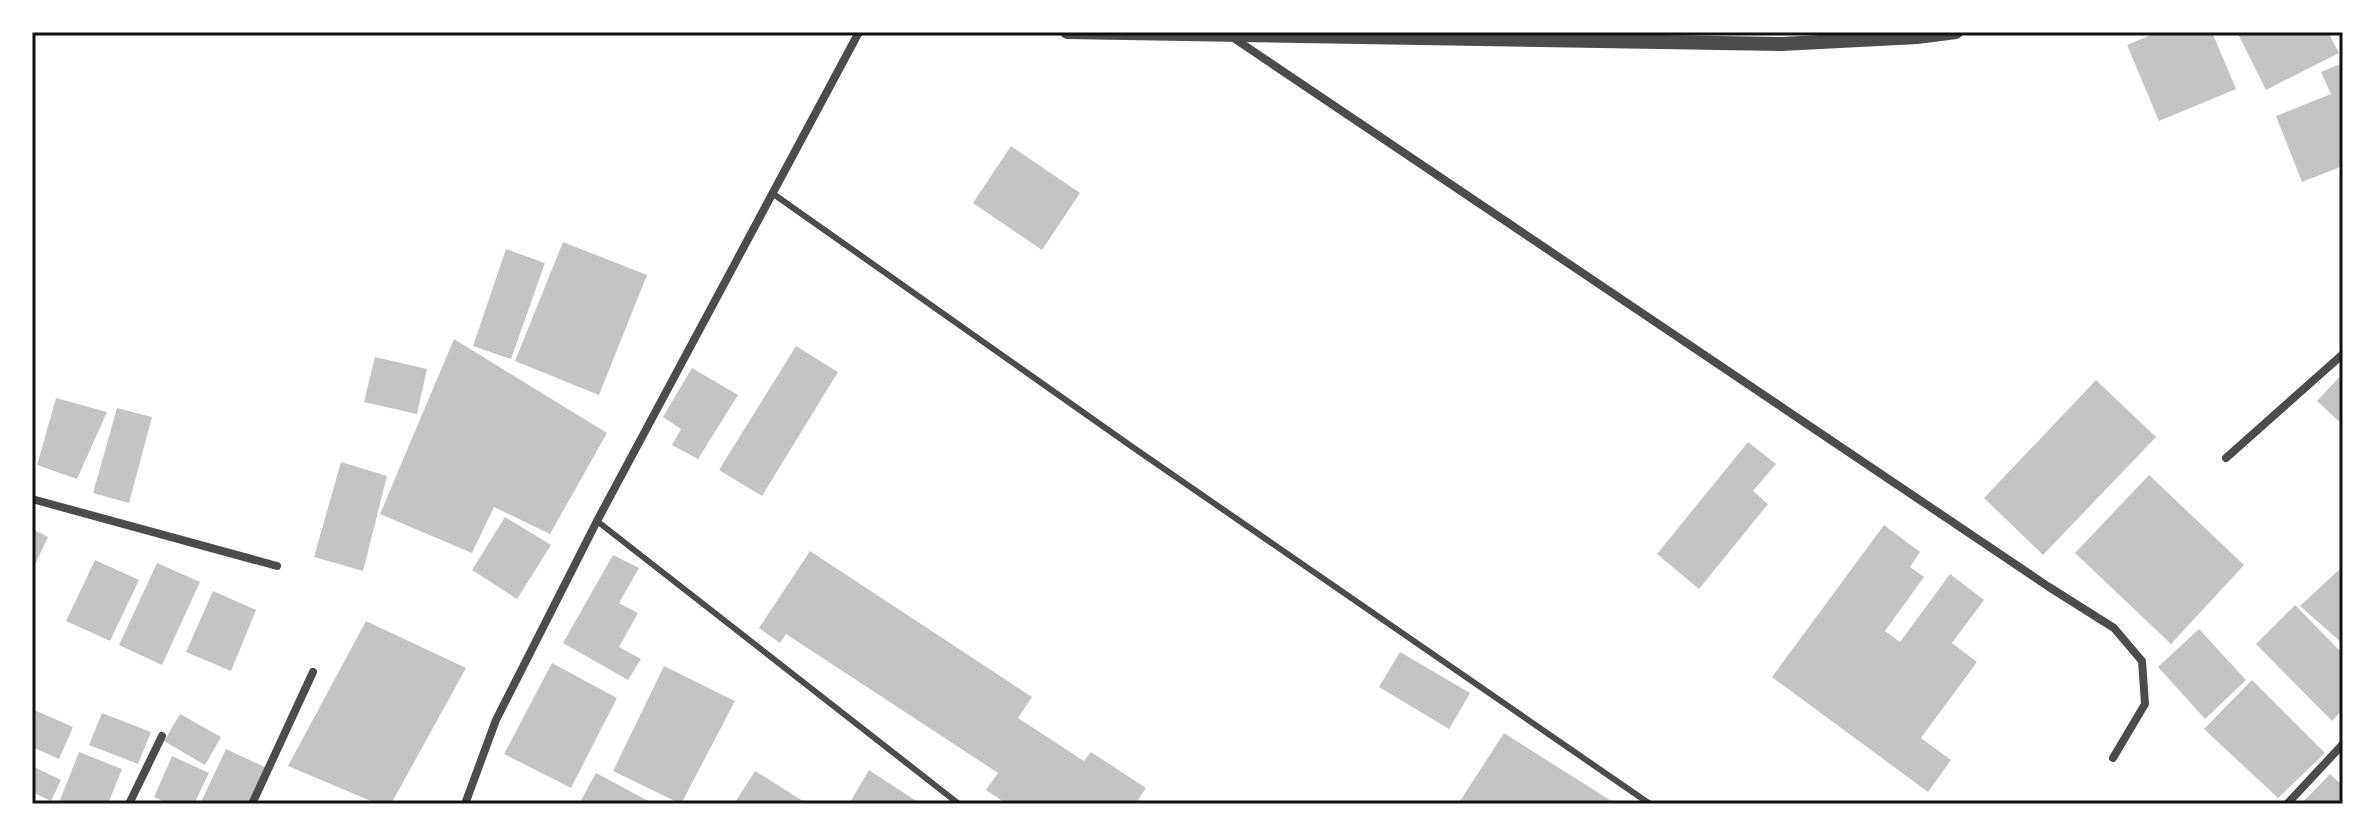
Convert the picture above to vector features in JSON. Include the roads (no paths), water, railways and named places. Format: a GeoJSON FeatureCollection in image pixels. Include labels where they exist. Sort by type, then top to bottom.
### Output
{"type":"FeatureCollection","features":[{"type":"Feature","properties":{"kind":"street"},"geometry":{"type":"LineString","coordinates":[[465,804],[496,720],[597,521],[859,32]]}},
{"type":"Feature","properties":{"kind":"street"},"geometry":{"type":"LineString","coordinates":[[1067,32],[1782,44],[1956,32]]}},
{"type":"Feature","properties":{"kind":"street"},"geometry":{"type":"LineString","coordinates":[[1228,35],[2114,628],[2142,661],[2145,704],[2113,758]]}},
{"type":"Feature","properties":{"kind":"street"},"geometry":{"type":"LineString","coordinates":[[2226,458],[2343,354]]}},
{"type":"Feature","properties":{"kind":"street"},"geometry":{"type":"LineString","coordinates":[[32,499],[277,566]]}},
{"type":"Feature","properties":{"kind":"street"},"geometry":{"type":"LineString","coordinates":[[252,804],[313,672]]}},
{"type":"Feature","properties":{"kind":"street"},"geometry":{"type":"LineString","coordinates":[[129,804],[162,736]]}},
{"type":"Feature","properties":{"kind":"street"},"geometry":{"type":"LineString","coordinates":[[2287,804],[2343,744]]}},
{"type":"Feature","properties":{"kind":"lane"},"geometry":{"type":"LineString","coordinates":[[772,193],[1131,446],[1650,804]]}},
{"type":"Feature","properties":{"kind":"lane"},"geometry":{"type":"LineString","coordinates":[[597,521],[959,804]]}}]}
